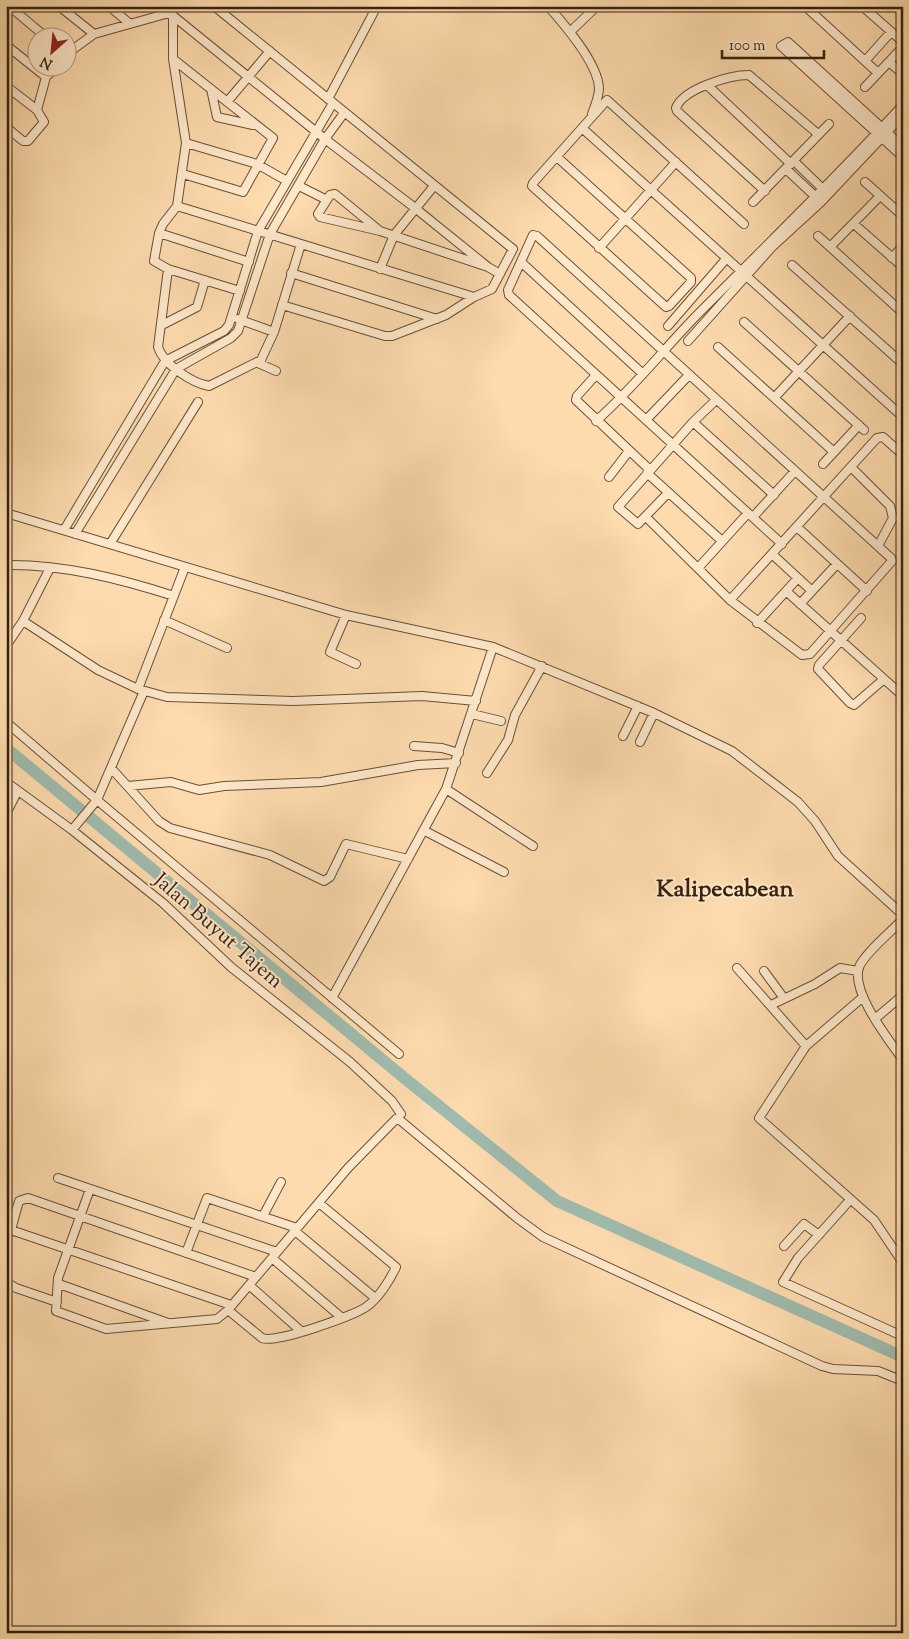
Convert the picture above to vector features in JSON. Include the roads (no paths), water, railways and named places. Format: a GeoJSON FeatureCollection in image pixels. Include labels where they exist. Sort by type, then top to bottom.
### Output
{"type":"FeatureCollection","features":[{"type":"Feature","properties":{"kind":"street"},"geometry":{"type":"LineString","coordinates":[[9,6],[35,28]]}},
{"type":"Feature","properties":{"kind":"street"},"geometry":{"type":"LineString","coordinates":[[59,6],[94,34]]}},
{"type":"Feature","properties":{"kind":"street"},"geometry":{"type":"LineString","coordinates":[[109,6],[129,23]]}},
{"type":"Feature","properties":{"kind":"street"},"geometry":{"type":"LineString","coordinates":[[161,6],[325,139],[488,267]]}},
{"type":"Feature","properties":{"kind":"street"},"geometry":{"type":"LineString","coordinates":[[214,6],[512,248],[507,274],[510,295],[782,544]]}},
{"type":"Feature","properties":{"kind":"street"},"geometry":{"type":"LineString","coordinates":[[64,530],[162,367],[224,331],[232,318],[258,231],[315,131],[377,6]]}},
{"type":"Feature","properties":{"kind":"street"},"geometry":{"type":"LineString","coordinates":[[548,6],[571,31],[585,54],[599,87],[590,118]]}},
{"type":"Feature","properties":{"kind":"street"},"geometry":{"type":"LineString","coordinates":[[571,31],[597,6]]}},
{"type":"Feature","properties":{"kind":"street"},"geometry":{"type":"LineString","coordinates":[[805,6],[878,73]]}},
{"type":"Feature","properties":{"kind":"street"},"geometry":{"type":"LineString","coordinates":[[862,6],[903,42]]}},
{"type":"Feature","properties":{"kind":"street"},"geometry":{"type":"LineString","coordinates":[[78,46],[94,34],[129,23],[171,14]]}},
{"type":"Feature","properties":{"kind":"street"},"geometry":{"type":"LineString","coordinates":[[171,14],[173,59],[186,143],[177,206],[163,224],[159,234],[154,261],[168,268],[240,291]]}},
{"type":"Feature","properties":{"kind":"street"},"geometry":{"type":"LineString","coordinates":[[865,60],[891,32]]}},
{"type":"Feature","properties":{"kind":"street"},"geometry":{"type":"LineString","coordinates":[[903,147],[882,133],[781,49],[784,42],[788,42],[882,133],[903,157]]}},
{"type":"Feature","properties":{"kind":"street"},"geometry":{"type":"LineString","coordinates":[[6,45],[28,63]]}},
{"type":"Feature","properties":{"kind":"street"},"geometry":{"type":"LineString","coordinates":[[866,87],[903,47]]}},
{"type":"Feature","properties":{"kind":"street"},"geometry":{"type":"LineString","coordinates":[[227,102],[270,51]]}},
{"type":"Feature","properties":{"kind":"street"},"geometry":{"type":"LineString","coordinates":[[895,55],[903,62]]}},
{"type":"Feature","properties":{"kind":"street"},"geometry":{"type":"LineString","coordinates":[[173,59],[273,138],[243,192],[183,174]]}},
{"type":"Feature","properties":{"kind":"street"},"geometry":{"type":"LineString","coordinates":[[889,62],[903,74]]}},
{"type":"Feature","properties":{"kind":"street"},"geometry":{"type":"LineString","coordinates":[[765,191],[677,112],[678,104],[696,89],[749,75],[818,134]]}},
{"type":"Feature","properties":{"kind":"street"},"geometry":{"type":"LineString","coordinates":[[37,110],[46,78]]}},
{"type":"Feature","properties":{"kind":"street"},"geometry":{"type":"LineString","coordinates":[[707,85],[790,165],[819,199]]}},
{"type":"Feature","properties":{"kind":"street"},"geometry":{"type":"LineString","coordinates":[[6,86],[37,110],[44,122],[28,141],[23,141],[6,127]]}},
{"type":"Feature","properties":{"kind":"street"},"geometry":{"type":"LineString","coordinates":[[211,89],[217,117],[255,125]]}},
{"type":"Feature","properties":{"kind":"street"},"geometry":{"type":"LineString","coordinates":[[557,157],[690,276],[691,280],[669,306],[666,307],[532,186],[590,118],[608,100],[744,224]]}},
{"type":"Feature","properties":{"kind":"street"},"geometry":{"type":"LineString","coordinates":[[882,133],[903,105]]}},
{"type":"Feature","properties":{"kind":"street"},"geometry":{"type":"LineString","coordinates":[[75,534],[175,371],[231,338],[238,331],[270,234],[325,139],[344,113]]}},
{"type":"Feature","properties":{"kind":"street"},"geometry":{"type":"LineString","coordinates":[[596,420],[622,398],[662,351],[744,275],[882,133],[903,115]]}},
{"type":"Feature","properties":{"kind":"street"},"geometry":{"type":"LineString","coordinates":[[753,202],[829,124]]}},
{"type":"Feature","properties":{"kind":"street"},"geometry":{"type":"LineString","coordinates":[[582,128],[902,415]]}},
{"type":"Feature","properties":{"kind":"street"},"geometry":{"type":"LineString","coordinates":[[186,143],[257,164],[287,181]]}},
{"type":"Feature","properties":{"kind":"street"},"geometry":{"type":"LineString","coordinates":[[600,248],[676,162]]}},
{"type":"Feature","properties":{"kind":"street"},"geometry":{"type":"LineString","coordinates":[[790,165],[826,192]]}},
{"type":"Feature","properties":{"kind":"street"},"geometry":{"type":"LineString","coordinates":[[865,182],[903,216]]}},
{"type":"Feature","properties":{"kind":"street"},"geometry":{"type":"LineString","coordinates":[[299,186],[327,200]]}},
{"type":"Feature","properties":{"kind":"street"},"geometry":{"type":"LineString","coordinates":[[380,268],[394,235],[434,186]]}},
{"type":"Feature","properties":{"kind":"street"},"geometry":{"type":"LineString","coordinates":[[380,230],[335,194],[330,195],[318,214],[320,217],[380,230],[507,274]]}},
{"type":"Feature","properties":{"kind":"street"},"geometry":{"type":"LineString","coordinates":[[830,247],[880,196]]}},
{"type":"Feature","properties":{"kind":"street"},"geometry":{"type":"LineString","coordinates":[[177,206],[474,298]]}},
{"type":"Feature","properties":{"kind":"street"},"geometry":{"type":"LineString","coordinates":[[854,224],[903,267]]}},
{"type":"Feature","properties":{"kind":"street"},"geometry":{"type":"LineString","coordinates":[[159,234],[249,262]]}},
{"type":"Feature","properties":{"kind":"street"},"geometry":{"type":"LineString","coordinates":[[282,305],[384,336],[403,334],[437,319],[492,290],[521,262],[532,236],[537,236],[878,546],[892,561],[867,591],[818,669],[850,703],[856,703],[884,679]]}},
{"type":"Feature","properties":{"kind":"street"},"geometry":{"type":"LineString","coordinates":[[818,236],[903,313]]}},
{"type":"Feature","properties":{"kind":"street"},"geometry":{"type":"LineString","coordinates":[[162,367],[209,386],[258,363],[265,354],[274,332],[301,244]]}},
{"type":"Feature","properties":{"kind":"street"},"geometry":{"type":"LineString","coordinates":[[892,258],[903,246]]}},
{"type":"Feature","properties":{"kind":"street"},"geometry":{"type":"LineString","coordinates":[[668,326],[726,259]]}},
{"type":"Feature","properties":{"kind":"street"},"geometry":{"type":"LineString","coordinates":[[521,262],[643,374]]}},
{"type":"Feature","properties":{"kind":"street"},"geometry":{"type":"LineString","coordinates":[[792,265],[903,364]]}},
{"type":"Feature","properties":{"kind":"street"},"geometry":{"type":"LineString","coordinates":[[162,367],[158,347],[168,268]]}},
{"type":"Feature","properties":{"kind":"street"},"geometry":{"type":"LineString","coordinates":[[291,274],[437,319]]}},
{"type":"Feature","properties":{"kind":"street"},"geometry":{"type":"LineString","coordinates":[[688,341],[744,275]]}},
{"type":"Feature","properties":{"kind":"street"},"geometry":{"type":"LineString","coordinates":[[162,325],[197,307],[205,280]]}},
{"type":"Feature","properties":{"kind":"street"},"geometry":{"type":"LineString","coordinates":[[775,397],[850,316]]}},
{"type":"Feature","properties":{"kind":"street"},"geometry":{"type":"LineString","coordinates":[[232,318],[274,332]]}},
{"type":"Feature","properties":{"kind":"street"},"geometry":{"type":"LineString","coordinates":[[744,322],[862,428],[823,464]]}},
{"type":"Feature","properties":{"kind":"street"},"geometry":{"type":"LineString","coordinates":[[718,347],[834,452]]}},
{"type":"Feature","properties":{"kind":"street"},"geometry":{"type":"LineString","coordinates":[[258,363],[276,371]]}},
{"type":"Feature","properties":{"kind":"street"},"geometry":{"type":"LineString","coordinates":[[596,375],[576,396],[576,400],[629,451],[668,493],[722,541]]}},
{"type":"Feature","properties":{"kind":"street"},"geometry":{"type":"LineString","coordinates":[[646,420],[689,375]]}},
{"type":"Feature","properties":{"kind":"street"},"geometry":{"type":"LineString","coordinates":[[668,493],[646,517],[636,523],[618,506],[693,422],[716,400]]}},
{"type":"Feature","properties":{"kind":"street"},"geometry":{"type":"LineString","coordinates":[[110,544],[198,402]]}},
{"type":"Feature","properties":{"kind":"street"},"geometry":{"type":"LineString","coordinates":[[693,422],[774,494]]}},
{"type":"Feature","properties":{"kind":"street"},"geometry":{"type":"LineString","coordinates":[[730,600],[879,437],[883,437],[903,455]]}},
{"type":"Feature","properties":{"kind":"street"},"geometry":{"type":"LineString","coordinates":[[610,477],[629,451]]}},
{"type":"Feature","properties":{"kind":"street"},"geometry":{"type":"LineString","coordinates":[[852,468],[890,506],[893,513],[893,518],[878,546]]}},
{"type":"Feature","properties":{"kind":"street"},"geometry":{"type":"LineString","coordinates":[[698,567],[722,541],[774,494],[795,471]]}},
{"type":"Feature","properties":{"kind":"street"},"geometry":{"type":"LineString","coordinates":[[88,489],[98,495]]}},
{"type":"Feature","properties":{"kind":"street"},"geometry":{"type":"LineString","coordinates":[[6,513],[346,615],[493,647],[654,713],[732,752],[798,802],[815,821],[838,856],[903,915]]}},
{"type":"Feature","properties":{"kind":"street"},"geometry":{"type":"LineString","coordinates":[[646,517],[730,600],[757,623],[802,656],[810,654],[862,618]]}},
{"type":"Feature","properties":{"kind":"street"},"geometry":{"type":"LineString","coordinates":[[797,527],[867,591]]}},
{"type":"Feature","properties":{"kind":"street"},"geometry":{"type":"LineString","coordinates":[[772,554],[812,591]]}},
{"type":"Feature","properties":{"kind":"street"},"geometry":{"type":"LineString","coordinates":[[800,604],[837,564]]}},
{"type":"Feature","properties":{"kind":"street"},"geometry":{"type":"LineString","coordinates":[[6,565],[50,568],[106,577],[174,596]]}},
{"type":"Feature","properties":{"kind":"street"},"geometry":{"type":"LineString","coordinates":[[6,646],[22,621],[50,568]]}},
{"type":"Feature","properties":{"kind":"street"},"geometry":{"type":"LineString","coordinates":[[74,828],[96,801],[111,768],[141,690],[164,620],[188,568]]}},
{"type":"Feature","properties":{"kind":"street"},"geometry":{"type":"LineString","coordinates":[[757,623],[798,578]]}},
{"type":"Feature","properties":{"kind":"street"},"geometry":{"type":"LineString","coordinates":[[786,591],[903,696]]}},
{"type":"Feature","properties":{"kind":"street"},"geometry":{"type":"LineString","coordinates":[[346,615],[330,652],[356,664]]}},
{"type":"Feature","properties":{"kind":"street"},"geometry":{"type":"LineString","coordinates":[[164,620],[227,648]]}},
{"type":"Feature","properties":{"kind":"street"},"geometry":{"type":"LineString","coordinates":[[22,621],[98,670],[141,690],[179,699],[293,701],[422,696],[476,701]]}},
{"type":"Feature","properties":{"kind":"street"},"geometry":{"type":"LineString","coordinates":[[332,998],[425,831],[446,788],[460,753],[493,647]]}},
{"type":"Feature","properties":{"kind":"street"},"geometry":{"type":"LineString","coordinates":[[487,773],[508,740],[515,715],[542,666]]}},
{"type":"Feature","properties":{"kind":"street"},"geometry":{"type":"LineString","coordinates":[[623,736],[638,706]]}},
{"type":"Feature","properties":{"kind":"street"},"geometry":{"type":"LineString","coordinates":[[640,742],[654,713]]}},
{"type":"Feature","properties":{"kind":"street"},"geometry":{"type":"LineString","coordinates":[[472,714],[501,721]]}},
{"type":"Feature","properties":{"kind":"street"},"geometry":{"type":"LineString","coordinates":[[6,722],[96,801],[399,1054]]}},
{"type":"Feature","properties":{"kind":"street"},"geometry":{"type":"LineString","coordinates":[[414,746],[442,748],[460,753]]}},
{"type":"Feature","properties":{"kind":"street"},"geometry":{"type":"LineString","coordinates":[[128,786],[171,782],[199,790],[224,786],[321,782],[418,765],[456,764]]}},
{"type":"Feature","properties":{"kind":"street"},"geometry":{"type":"LineString","coordinates":[[111,768],[159,820],[170,828],[270,854],[324,881],[330,877],[346,844],[408,859]]}},
{"type":"Feature","properties":{"kind":"street","name":"Jalan Buyut Tajem"},"geometry":{"type":"LineString","coordinates":[[6,782],[17,792],[74,828],[163,903],[231,967],[350,1062],[392,1101],[399,1118],[517,1218],[543,1237],[822,1366],[833,1369],[878,1371],[903,1381]]}},
{"type":"Feature","properties":{"kind":"street"},"geometry":{"type":"LineString","coordinates":[[446,788],[532,846]]}},
{"type":"Feature","properties":{"kind":"street"},"geometry":{"type":"LineString","coordinates":[[6,814],[17,792]]}},
{"type":"Feature","properties":{"kind":"street"},"geometry":{"type":"LineString","coordinates":[[425,831],[504,872]]}},
{"type":"Feature","properties":{"kind":"street"},"geometry":{"type":"LineString","coordinates":[[903,919],[864,959],[858,971],[863,997],[903,1060]]}},
{"type":"Feature","properties":{"kind":"street"},"geometry":{"type":"LineString","coordinates":[[737,968],[806,1046]]}},
{"type":"Feature","properties":{"kind":"street"},"geometry":{"type":"LineString","coordinates":[[771,1005],[784,997],[816,984],[840,968],[858,971]]}},
{"type":"Feature","properties":{"kind":"street"},"geometry":{"type":"LineString","coordinates":[[764,971],[784,997]]}},
{"type":"Feature","properties":{"kind":"street"},"geometry":{"type":"LineString","coordinates":[[876,1018],[903,995]]}},
{"type":"Feature","properties":{"kind":"street"},"geometry":{"type":"LineString","coordinates":[[863,997],[806,1046],[759,1118],[874,1220],[903,1263]]}},
{"type":"Feature","properties":{"kind":"street"},"geometry":{"type":"LineString","coordinates":[[90,1189],[59,1275],[56,1311],[106,1329],[217,1319],[230,1308],[348,1168],[399,1118]]}},
{"type":"Feature","properties":{"kind":"street"},"geometry":{"type":"LineString","coordinates":[[58,1178],[196,1224],[274,1255],[342,1317]]}},
{"type":"Feature","properties":{"kind":"street"},"geometry":{"type":"LineString","coordinates":[[263,1216],[281,1182]]}},
{"type":"Feature","properties":{"kind":"street"},"geometry":{"type":"LineString","coordinates":[[6,1238],[19,1201],[24,1198],[256,1277]]}},
{"type":"Feature","properties":{"kind":"street"},"geometry":{"type":"LineString","coordinates":[[186,1253],[207,1198],[263,1216],[296,1230],[375,1298]]}},
{"type":"Feature","properties":{"kind":"street"},"geometry":{"type":"LineString","coordinates":[[850,1200],[798,1258],[784,1280],[785,1284],[900,1335],[903,1333]]}},
{"type":"Feature","properties":{"kind":"street"},"geometry":{"type":"LineString","coordinates":[[10,1230],[230,1308],[265,1340],[302,1332],[360,1310],[375,1298],[396,1267],[319,1202]]}},
{"type":"Feature","properties":{"kind":"street"},"geometry":{"type":"LineString","coordinates":[[784,1246],[804,1224],[819,1235]]}},
{"type":"Feature","properties":{"kind":"street"},"geometry":{"type":"LineString","coordinates":[[6,1282],[16,1288],[57,1302]]}},
{"type":"Feature","properties":{"kind":"street"},"geometry":{"type":"LineString","coordinates":[[59,1284],[171,1324]]}},
{"type":"Feature","properties":{"kind":"street"},"geometry":{"type":"LineString","coordinates":[[249,1285],[302,1332]]}},
{"type":"Feature","properties":{"kind":"waterway"},"geometry":{"type":"LineString","coordinates":[[6,748],[408,1081],[557,1201],[903,1357]]}},
{"type":"Feature","properties":{"kind":"district","name":"Kalipecabean"},"geometry":{"type":"Point","coordinates":[725,888]}}]}
